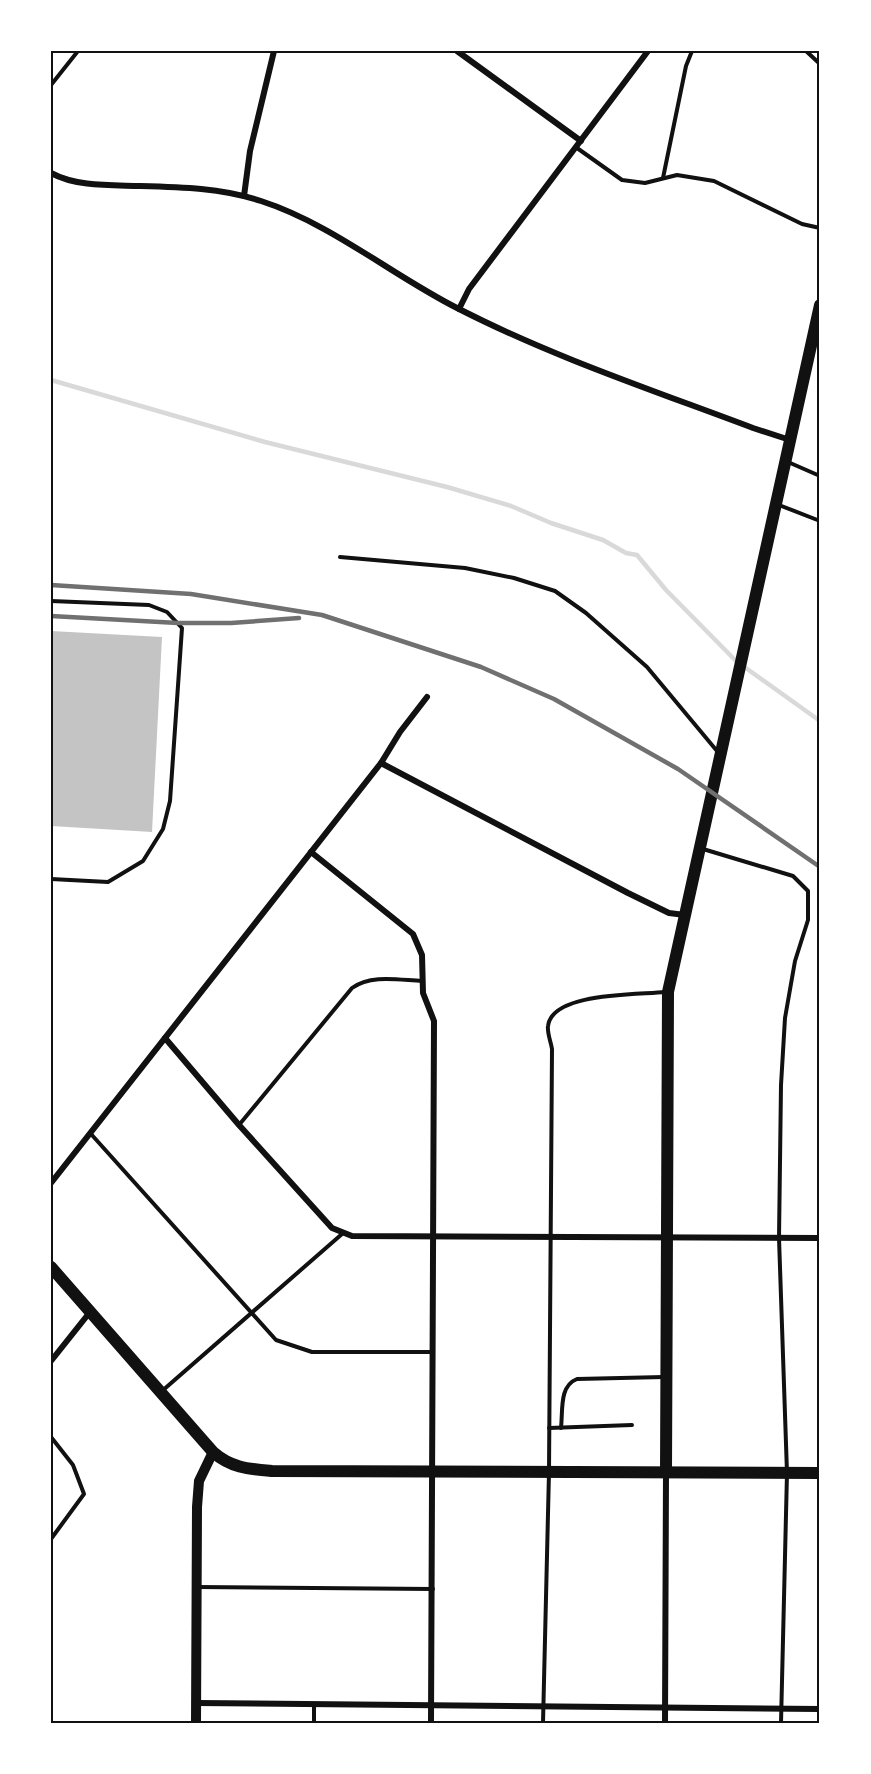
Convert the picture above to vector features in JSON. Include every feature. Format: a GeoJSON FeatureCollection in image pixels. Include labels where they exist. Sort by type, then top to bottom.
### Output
{"type":"FeatureCollection","features":[{"type":"Feature","properties":{"kind":"main road"},"geometry":{"type":"LineString","coordinates":[[666,1473],[668,992],[820,305]]}},
{"type":"Feature","properties":{"kind":"main road"},"geometry":{"type":"LineString","coordinates":[[51,1267],[213,1452],[232,1465],[244,1469],[820,1473]]}},
{"type":"Feature","properties":{"kind":"street"},"geometry":{"type":"LineString","coordinates":[[243,196],[250,151],[274,51]]}},
{"type":"Feature","properties":{"kind":"street"},"geometry":{"type":"LineString","coordinates":[[457,51],[579,145]]}},
{"type":"Feature","properties":{"kind":"street"},"geometry":{"type":"LineString","coordinates":[[459,309],[469,289],[648,51]]}},
{"type":"Feature","properties":{"kind":"street"},"geometry":{"type":"LineString","coordinates":[[51,173],[72,181],[96,185],[185,188],[243,196],[293,214],[459,309],[558,353],[790,440]]}},
{"type":"Feature","properties":{"kind":"street"},"geometry":{"type":"LineString","coordinates":[[51,1183],[381,764],[427,697]]}},
{"type":"Feature","properties":{"kind":"street"},"geometry":{"type":"LineString","coordinates":[[381,764],[638,898],[669,913],[685,915]]}},
{"type":"Feature","properties":{"kind":"street"},"geometry":{"type":"LineString","coordinates":[[311,852],[413,934],[422,955],[422,981],[426,1005],[435,1021],[432,1352],[433,1589],[430,1723]]}},
{"type":"Feature","properties":{"kind":"street"},"geometry":{"type":"LineString","coordinates":[[165,1038],[239,1125],[332,1228],[342,1234],[352,1236],[820,1238]]}},
{"type":"Feature","properties":{"kind":"street"},"geometry":{"type":"LineString","coordinates":[[51,1361],[91,1311]]}},
{"type":"Feature","properties":{"kind":"street"},"geometry":{"type":"LineString","coordinates":[[196,1723],[199,1480],[213,1452]]}},
{"type":"Feature","properties":{"kind":"street"},"geometry":{"type":"LineString","coordinates":[[665,1723],[666,1473]]}},
{"type":"Feature","properties":{"kind":"street"},"geometry":{"type":"LineString","coordinates":[[196,1703],[820,1709]]}},
{"type":"Feature","properties":{"kind":"lane"},"geometry":{"type":"LineString","coordinates":[[51,85],[78,51]]}},
{"type":"Feature","properties":{"kind":"lane"},"geometry":{"type":"LineString","coordinates":[[663,178],[686,66],[692,51]]}},
{"type":"Feature","properties":{"kind":"lane"},"geometry":{"type":"LineString","coordinates":[[806,51],[820,64]]}},
{"type":"Feature","properties":{"kind":"lane"},"geometry":{"type":"LineString","coordinates":[[579,145],[622,180],[645,183],[677,176],[714,181],[802,224],[820,228]]}},
{"type":"Feature","properties":{"kind":"lane"},"geometry":{"type":"LineString","coordinates":[[785,461],[820,476]]}},
{"type":"Feature","properties":{"kind":"lane"},"geometry":{"type":"LineString","coordinates":[[776,504],[820,521]]}},
{"type":"Feature","properties":{"kind":"lane"},"geometry":{"type":"LineString","coordinates":[[340,557],[465,568],[514,578],[555,591],[586,613],[647,667],[719,754]]}},
{"type":"Feature","properties":{"kind":"lane"},"geometry":{"type":"LineString","coordinates":[[51,601],[149,605],[167,612],[182,628],[170,801],[164,829],[143,861],[108,882],[51,879]]}},
{"type":"Feature","properties":{"kind":"lane"},"geometry":{"type":"LineString","coordinates":[[699,848],[793,876],[808,891],[808,920],[795,961],[784,1018],[780,1238],[787,1473],[781,1723]]}},
{"type":"Feature","properties":{"kind":"lane"},"geometry":{"type":"LineString","coordinates":[[239,1125],[352,988],[360,982],[377,979],[422,981]]}},
{"type":"Feature","properties":{"kind":"lane"},"geometry":{"type":"LineString","coordinates":[[543,1723],[549,1472],[552,1049],[548,1025],[556,1011],[574,1000],[668,992]]}},
{"type":"Feature","properties":{"kind":"lane"},"geometry":{"type":"LineString","coordinates":[[90,1133],[251,1315],[276,1340],[312,1352],[432,1352]]}},
{"type":"Feature","properties":{"kind":"lane"},"geometry":{"type":"LineString","coordinates":[[162,1392],[342,1234]]}},
{"type":"Feature","properties":{"kind":"lane"},"geometry":{"type":"LineString","coordinates":[[561,1428],[565,1387],[570,1382],[577,1379],[665,1377]]}},
{"type":"Feature","properties":{"kind":"lane"},"geometry":{"type":"LineString","coordinates":[[549,1428],[632,1425]]}},
{"type":"Feature","properties":{"kind":"lane"},"geometry":{"type":"LineString","coordinates":[[51,1437],[73,1465],[84,1494],[51,1539]]}},
{"type":"Feature","properties":{"kind":"lane"},"geometry":{"type":"LineString","coordinates":[[197,1587],[433,1589]]}},
{"type":"Feature","properties":{"kind":"lane"},"geometry":{"type":"LineString","coordinates":[[314,1704],[314,1723]]}},
{"type":"Feature","properties":{"kind":"building"},"geometry":{"type":"Polygon","coordinates":[[[51,631],[162,637],[152,832],[51,826],[51,631]]]}},
{"type":"Feature","properties":{"kind":"waterway"},"geometry":{"type":"LineString","coordinates":[[51,380],[265,442],[447,487],[511,506],[551,523],[603,540],[626,553],[637,555],[666,590],[736,661],[820,721]]}},
{"type":"Feature","properties":{"kind":"railway"},"geometry":{"type":"LineString","coordinates":[[51,585],[191,594],[322,615],[481,667],[554,699],[678,769],[820,867]]}},
{"type":"Feature","properties":{"kind":"railway"},"geometry":{"type":"LineString","coordinates":[[51,616],[178,623],[231,623],[299,618]]}}]}
